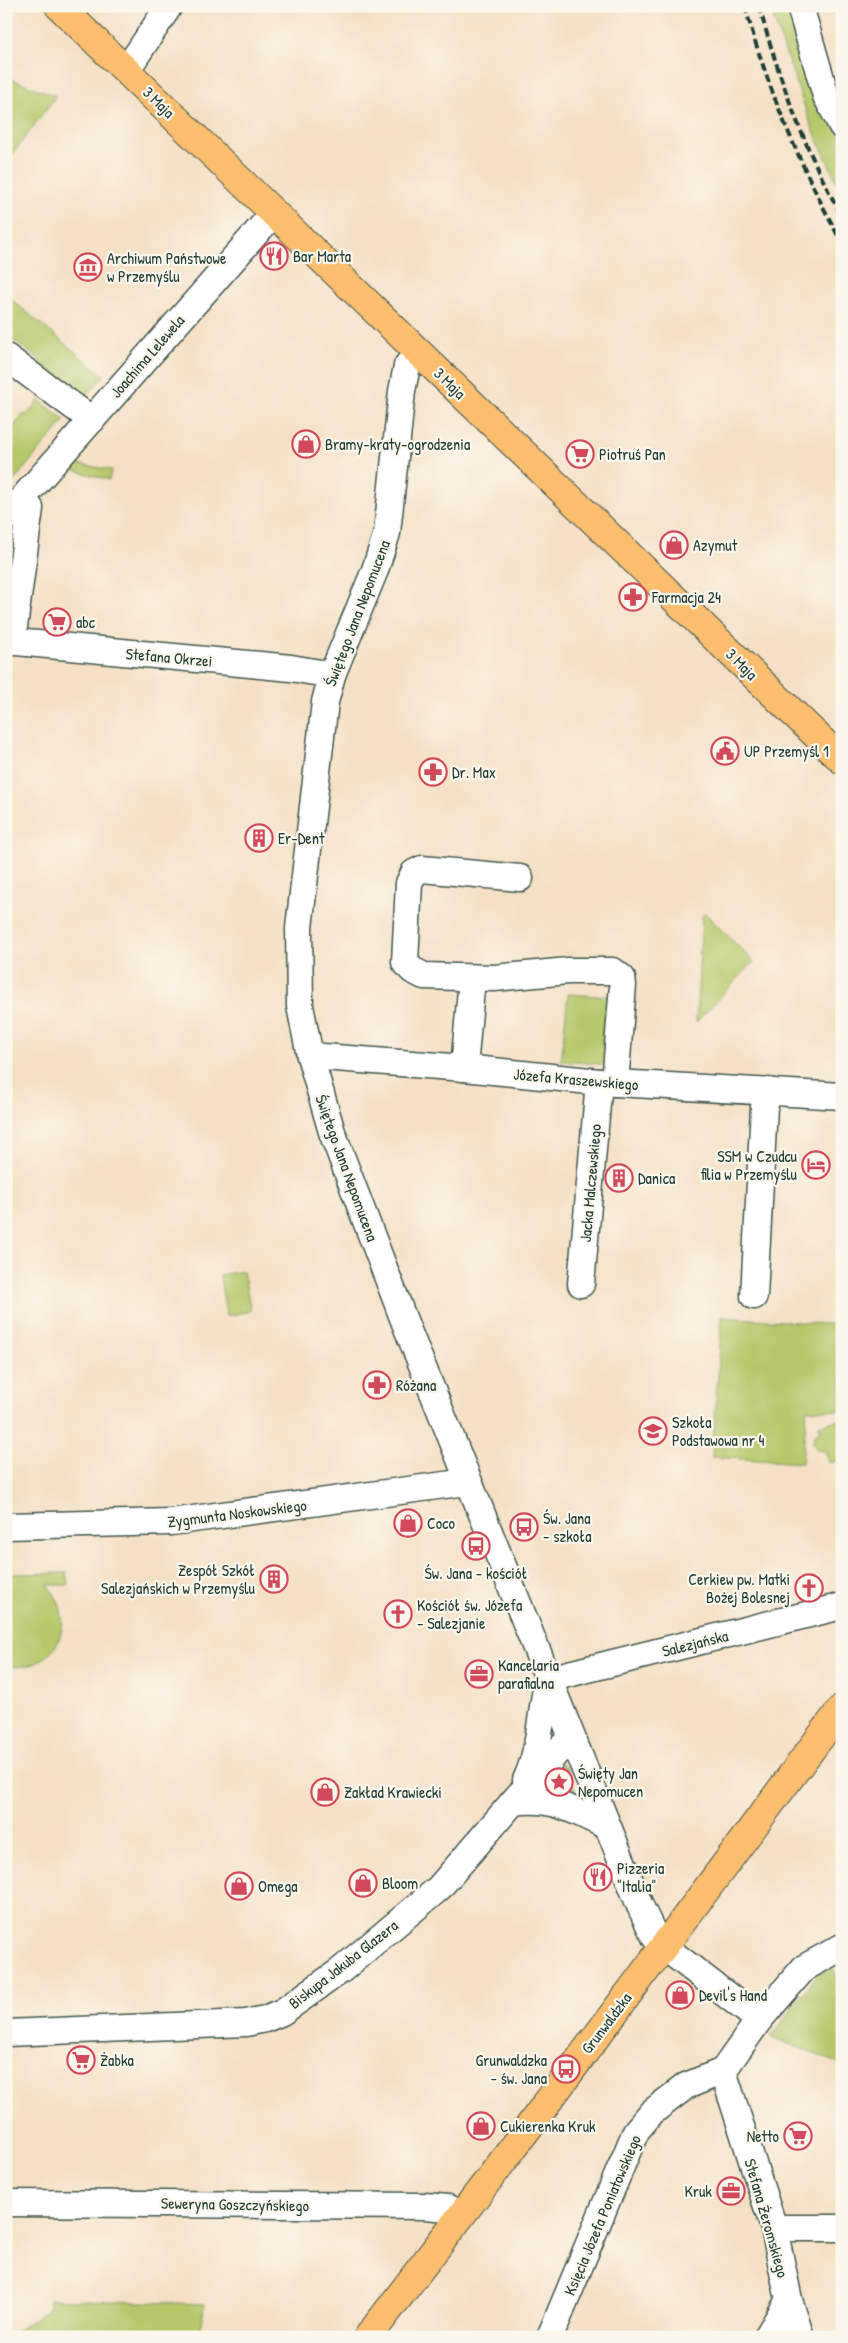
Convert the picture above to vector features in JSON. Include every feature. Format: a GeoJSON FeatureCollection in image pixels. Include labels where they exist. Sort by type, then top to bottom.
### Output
{"type":"FeatureCollection","features":[{"type":"Feature","properties":{"kind":"main road","name":"3 Maja"},"geometry":{"type":"LineString","coordinates":[[58,6],[842,760]]}},
{"type":"Feature","properties":{"kind":"main road","name":"Grunwaldzka"},"geometry":{"type":"LineString","coordinates":[[368,2337],[842,1708]]}},
{"type":"Feature","properties":{"kind":"street"},"geometry":{"type":"LineString","coordinates":[[126,71],[169,6]]}},
{"type":"Feature","properties":{"kind":"street"},"geometry":{"type":"LineString","coordinates":[[800,6],[826,96],[842,126]]}},
{"type":"Feature","properties":{"kind":"street","name":"Joachima Lelewela"},"geometry":{"type":"LineString","coordinates":[[14,508],[159,341],[273,214]]}},
{"type":"Feature","properties":{"kind":"street","name":"Świętego Jana Nepomucena"},"geometry":{"type":"LineString","coordinates":[[417,352],[407,366],[402,391],[387,533],[375,570],[332,675],[324,702],[299,928],[300,1006],[310,1056],[332,1132],[467,1482],[640,1906],[655,1937],[663,1946],[759,2020]]}},
{"type":"Feature","properties":{"kind":"street"},"geometry":{"type":"LineString","coordinates":[[6,357],[92,420]]}},
{"type":"Feature","properties":{"kind":"street","name":"Joachima Lelewela"},"geometry":{"type":"LineString","coordinates":[[9,642],[30,508],[14,508]]}},
{"type":"Feature","properties":{"kind":"street","name":"Stefana Okrzei"},"geometry":{"type":"LineString","coordinates":[[9,642],[291,668],[332,675]]}},
{"type":"Feature","properties":{"kind":"street"},"geometry":{"type":"LineString","coordinates":[[464,1068],[472,978],[424,976],[412,970],[405,962],[409,884],[414,874],[422,869],[520,878]]}},
{"type":"Feature","properties":{"kind":"street","name":"Jacka Malczewskiego"},"geometry":{"type":"LineString","coordinates":[[472,978],[524,977],[568,971],[614,971],[618,974],[623,985],[607,1083],[581,1284]]}},
{"type":"Feature","properties":{"kind":"street","name":"Józefa Kraszewskiego"},"geometry":{"type":"LineString","coordinates":[[310,1056],[464,1068],[607,1083],[842,1096]]}},
{"type":"Feature","properties":{"kind":"street"},"geometry":{"type":"LineString","coordinates":[[754,1296],[764,1107],[768,1091]]}},
{"type":"Feature","properties":{"kind":"street","name":"Zygmunta Noskowskiego"},"geometry":{"type":"LineString","coordinates":[[6,1526],[171,1522],[467,1482]]}},
{"type":"Feature","properties":{"kind":"street","name":"Salezjańska"},"geometry":{"type":"LineString","coordinates":[[548,1679],[842,1606]]}},
{"type":"Feature","properties":{"kind":"street","name":"Biskupa Jakuba Glazera"},"geometry":{"type":"LineString","coordinates":[[516,1798],[537,1750],[542,1707],[548,1679]]}},
{"type":"Feature","properties":{"kind":"street","name":"Biskupa Jakuba Glazera"},"geometry":{"type":"LineString","coordinates":[[6,2033],[246,2023],[265,2019],[282,2012],[340,1971],[438,1888],[516,1798],[538,1778],[554,1755],[564,1745],[573,1742]]}},
{"type":"Feature","properties":{"kind":"street"},"geometry":{"type":"LineString","coordinates":[[516,1798],[554,1802],[607,1826]]}},
{"type":"Feature","properties":{"kind":"street"},"geometry":{"type":"LineString","coordinates":[[722,2071],[759,2020],[804,1968],[842,1947]]}},
{"type":"Feature","properties":{"kind":"street","name":"Stefana Żeromskiego"},"geometry":{"type":"LineString","coordinates":[[722,2071],[774,2228],[789,2300],[801,2337]]}},
{"type":"Feature","properties":{"kind":"street","name":"Księcia Józefa Poniatowskiego"},"geometry":{"type":"LineString","coordinates":[[550,2337],[636,2131],[652,2112],[686,2086],[722,2071]]}},
{"type":"Feature","properties":{"kind":"street","name":"Seweryna Goszczyńskiego"},"geometry":{"type":"LineString","coordinates":[[6,2202],[425,2206],[448,2208],[461,2216]]}},
{"type":"Feature","properties":{"kind":"street"},"geometry":{"type":"LineString","coordinates":[[774,2228],[842,2228]]}},
{"type":"Feature","properties":{"kind":"street"},"geometry":{"type":"LineString","coordinates":[[767,2337],[789,2300]]}},
{"type":"Feature","properties":{"kind":"green space"},"geometry":{"type":"Polygon","coordinates":[[[769,6],[789,6],[800,40],[805,75],[842,139],[842,193],[811,125],[769,6]]]}},
{"type":"Feature","properties":{"kind":"green space"},"geometry":{"type":"Polygon","coordinates":[[[6,77],[56,96],[6,163],[6,77]]]}},
{"type":"Feature","properties":{"kind":"green space"},"geometry":{"type":"Polygon","coordinates":[[[6,295],[104,376],[83,398],[35,366],[40,360],[6,335],[6,295]]]}},
{"type":"Feature","properties":{"kind":"green space"},"geometry":{"type":"Polygon","coordinates":[[[39,400],[65,420],[6,490],[6,436],[24,414],[27,415],[39,400]]]}},
{"type":"Feature","properties":{"kind":"green space"},"geometry":{"type":"Polygon","coordinates":[[[78,464],[112,470],[109,480],[73,470],[78,464]]]}},
{"type":"Feature","properties":{"kind":"green space"},"geometry":{"type":"Polygon","coordinates":[[[705,913],[754,962],[696,1022],[702,916],[705,913]]]}},
{"type":"Feature","properties":{"kind":"green space"},"geometry":{"type":"Polygon","coordinates":[[[568,994],[616,997],[610,1065],[561,1061],[568,994]]]}},
{"type":"Feature","properties":{"kind":"green space"},"geometry":{"type":"Polygon","coordinates":[[[243,1271],[251,1311],[226,1316],[220,1275],[243,1271]]]}},
{"type":"Feature","properties":{"kind":"green space"},"geometry":{"type":"Polygon","coordinates":[[[722,1317],[842,1325],[842,1411],[807,1409],[802,1463],[712,1457],[722,1317]]]}},
{"type":"Feature","properties":{"kind":"green space"},"geometry":{"type":"Polygon","coordinates":[[[842,1419],[842,1459],[828,1463],[826,1451],[817,1450],[813,1443],[814,1435],[821,1430],[819,1425],[842,1419]]]}},
{"type":"Feature","properties":{"kind":"green space"},"geometry":{"type":"Polygon","coordinates":[[[67,1573],[68,1585],[47,1585],[55,1595],[62,1617],[62,1629],[59,1640],[53,1650],[45,1658],[34,1664],[6,1667],[6,1574],[67,1573]]]}},
{"type":"Feature","properties":{"kind":"green space"},"geometry":{"type":"Polygon","coordinates":[[[558,1761],[566,1766],[578,1798],[576,1802],[545,1789],[558,1761]]]}},
{"type":"Feature","properties":{"kind":"green space"},"geometry":{"type":"Polygon","coordinates":[[[832,1967],[842,1985],[842,2065],[771,2037],[817,1975],[832,1967]]]}},
{"type":"Feature","properties":{"kind":"green space"},"geometry":{"type":"Polygon","coordinates":[[[50,2299],[205,2304],[198,2337],[8,2337],[50,2307],[50,2299]]]}},
{"type":"Feature","properties":{"kind":"railway"},"geometry":{"type":"LineString","coordinates":[[745,6],[764,67],[786,127],[842,243]]}},
{"type":"Feature","properties":{"kind":"railway"},"geometry":{"type":"LineString","coordinates":[[759,6],[794,114],[816,166],[842,216]]}},
{"type":"Feature","properties":{"kind":"place","name":"Bar Marta"},"geometry":{"type":"Point","coordinates":[274,256]}},
{"type":"Feature","properties":{"kind":"place","name":"Archiwum Państwowe w Przemyślu"},"geometry":{"type":"Point","coordinates":[88,267]}},
{"type":"Feature","properties":{"kind":"place","name":"Bramy-kraty-ogrodzenia"},"geometry":{"type":"Point","coordinates":[306,444]}},
{"type":"Feature","properties":{"kind":"place","name":"Piotruś Pan"},"geometry":{"type":"Point","coordinates":[580,454]}},
{"type":"Feature","properties":{"kind":"place","name":"Azymut"},"geometry":{"type":"Point","coordinates":[674,545]}},
{"type":"Feature","properties":{"kind":"place","name":"Farmacja 24"},"geometry":{"type":"Point","coordinates":[633,597]}},
{"type":"Feature","properties":{"kind":"place","name":"abc"},"geometry":{"type":"Point","coordinates":[57,622]}},
{"type":"Feature","properties":{"kind":"place","name":"UP Przemyśl 1"},"geometry":{"type":"Point","coordinates":[725,751]}},
{"type":"Feature","properties":{"kind":"place","name":"Dr. Max"},"geometry":{"type":"Point","coordinates":[433,772]}},
{"type":"Feature","properties":{"kind":"place","name":"Er-Dent"},"geometry":{"type":"Point","coordinates":[259,838]}},
{"type":"Feature","properties":{"kind":"place","name":"SSM w Czudcu filia w Przemyślu"},"geometry":{"type":"Point","coordinates":[816,1165]}},
{"type":"Feature","properties":{"kind":"place","name":"Danica"},"geometry":{"type":"Point","coordinates":[619,1178]}},
{"type":"Feature","properties":{"kind":"place","name":"Różana"},"geometry":{"type":"Point","coordinates":[377,1385]}},
{"type":"Feature","properties":{"kind":"place","name":"Szkoła Podstawowa nr 4"},"geometry":{"type":"Point","coordinates":[653,1431]}},
{"type":"Feature","properties":{"kind":"place","name":"Coco"},"geometry":{"type":"Point","coordinates":[408,1523]}},
{"type":"Feature","properties":{"kind":"place","name":"Św. Jana - szkoła"},"geometry":{"type":"Point","coordinates":[524,1527]}},
{"type":"Feature","properties":{"kind":"place","name":"Św. Jana - kościół"},"geometry":{"type":"Point","coordinates":[476,1546]}},
{"type":"Feature","properties":{"kind":"place","name":"Zespół Szkół Salezjańskich w Przemyślu"},"geometry":{"type":"Point","coordinates":[274,1579]}},
{"type":"Feature","properties":{"kind":"place","name":"Cerkiew pw. Matki Bożej Bolesnej"},"geometry":{"type":"Point","coordinates":[809,1588]}},
{"type":"Feature","properties":{"kind":"place","name":"Kościół św. Józefa - Salezjanie"},"geometry":{"type":"Point","coordinates":[398,1614]}},
{"type":"Feature","properties":{"kind":"place","name":"Kancelaria parafialna"},"geometry":{"type":"Point","coordinates":[479,1674]}},
{"type":"Feature","properties":{"kind":"place","name":"Święty Jan Nepomucen"},"geometry":{"type":"Point","coordinates":[559,1782]}},
{"type":"Feature","properties":{"kind":"place","name":"Zakład Krawiecki"},"geometry":{"type":"Point","coordinates":[325,1792]}},
{"type":"Feature","properties":{"kind":"place","name":"Pizzeria \"Italia\""},"geometry":{"type":"Point","coordinates":[598,1877]}},
{"type":"Feature","properties":{"kind":"place","name":"Bloom"},"geometry":{"type":"Point","coordinates":[363,1883]}},
{"type":"Feature","properties":{"kind":"place","name":"Omega"},"geometry":{"type":"Point","coordinates":[239,1886]}},
{"type":"Feature","properties":{"kind":"place","name":"Devil's Hand"},"geometry":{"type":"Point","coordinates":[680,1995]}},
{"type":"Feature","properties":{"kind":"place","name":"Żabka"},"geometry":{"type":"Point","coordinates":[81,2060]}},
{"type":"Feature","properties":{"kind":"place","name":"Grunwaldzka - św. Jana"},"geometry":{"type":"Point","coordinates":[566,2069]}},
{"type":"Feature","properties":{"kind":"place","name":"Cukierenka Kruk"},"geometry":{"type":"Point","coordinates":[481,2126]}},
{"type":"Feature","properties":{"kind":"place","name":"Netto"},"geometry":{"type":"Point","coordinates":[798,2136]}},
{"type":"Feature","properties":{"kind":"place","name":"Kruk"},"geometry":{"type":"Point","coordinates":[731,2191]}}]}
